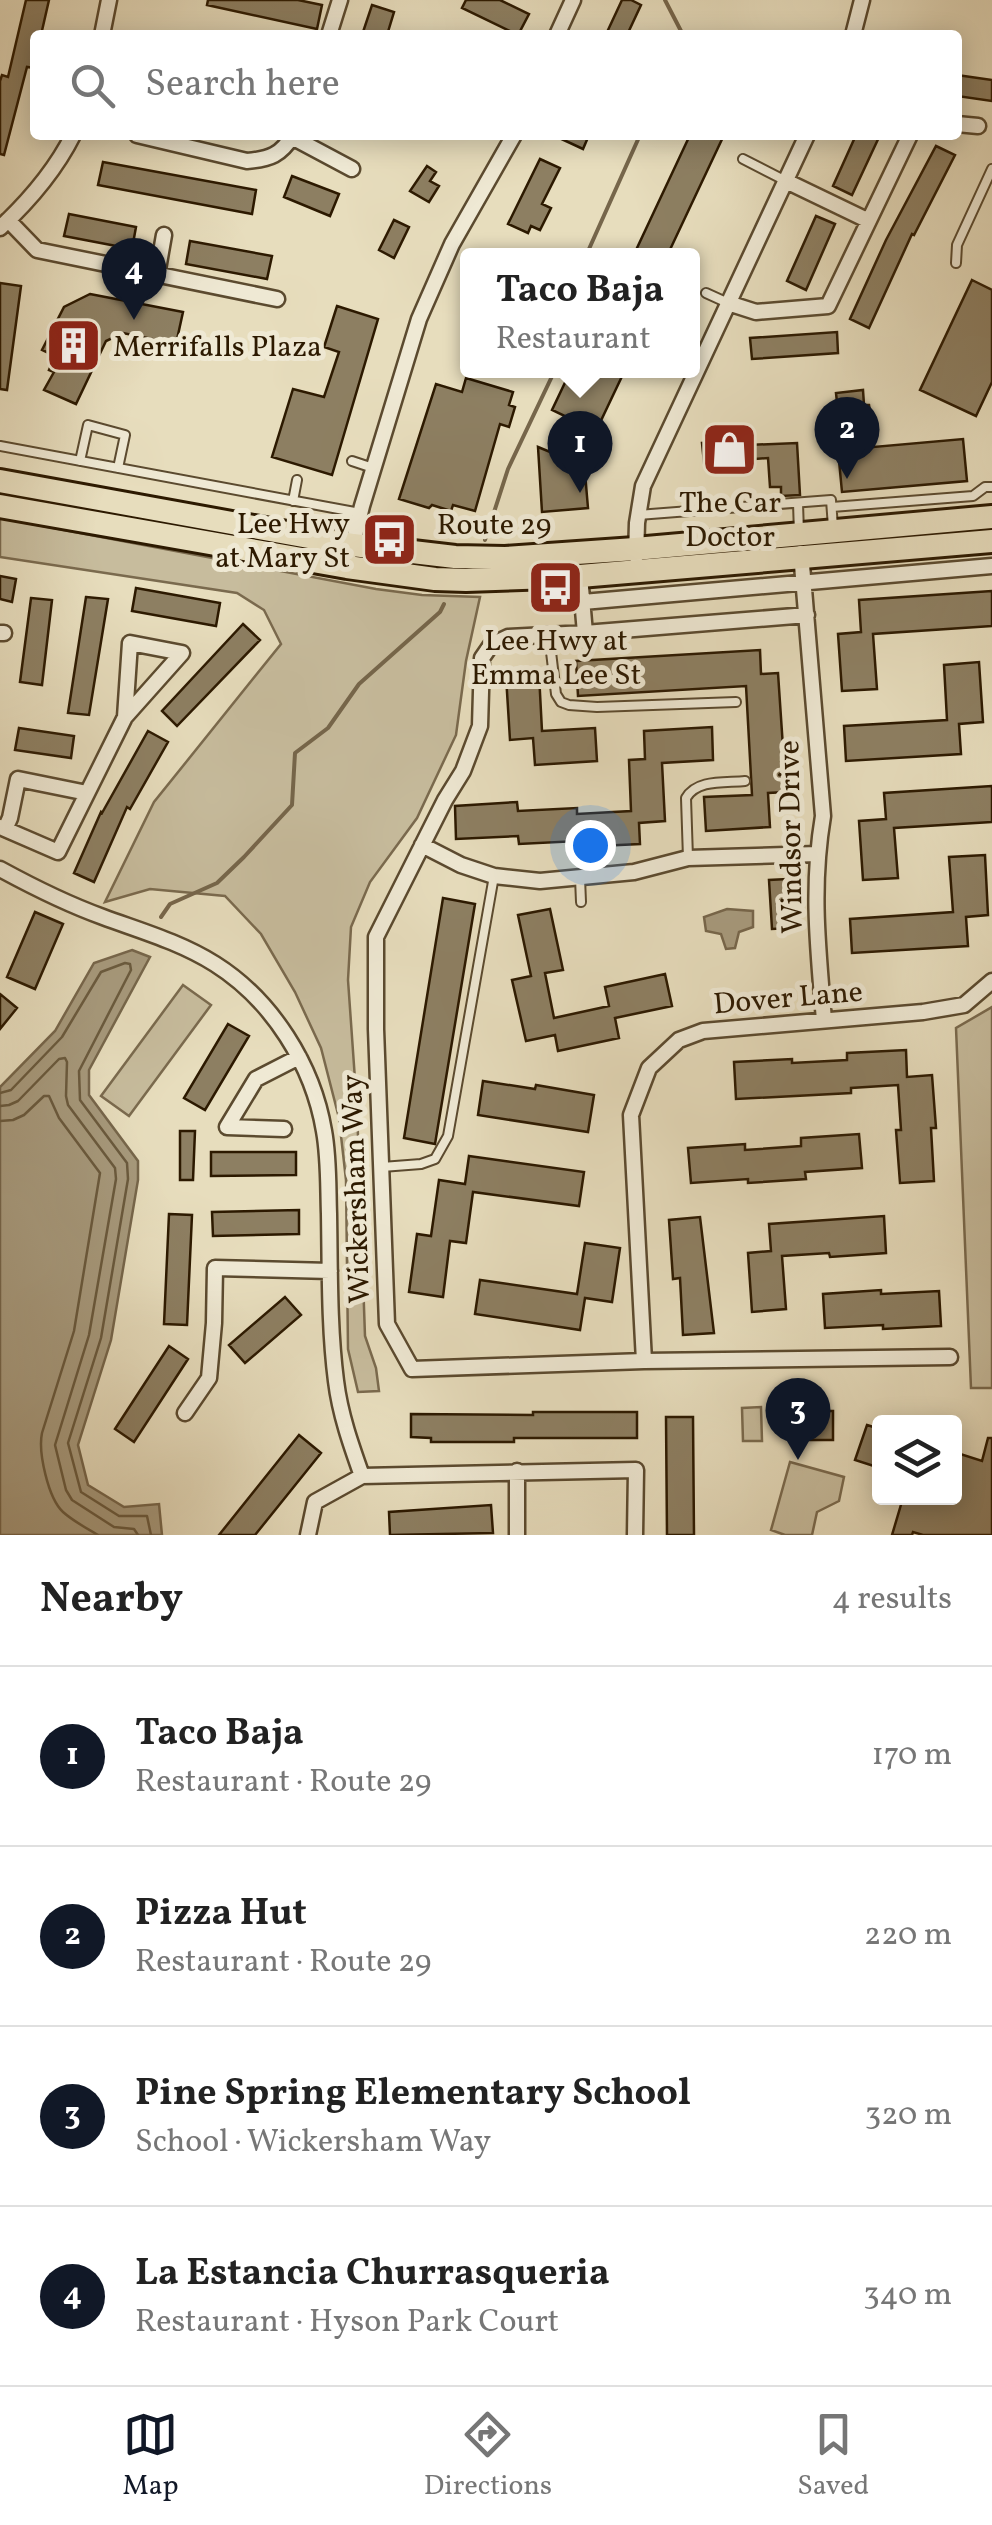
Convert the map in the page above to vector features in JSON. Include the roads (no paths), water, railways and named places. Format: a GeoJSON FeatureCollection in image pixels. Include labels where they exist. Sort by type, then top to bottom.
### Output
{"type":"FeatureCollection","features":[{"type":"Feature","properties":{"kind":"main road","name":"Route 29"},"geometry":{"type":"LineString","coordinates":[[0,481],[350,556],[435,579],[466,580],[580,576],[636,561],[833,531],[892,514],[990,512]]}},
{"type":"Feature","properties":{"kind":"main road","name":"Route 29"},"geometry":{"type":"LineString","coordinates":[[0,506],[350,556],[444,547],[505,558],[803,571],[984,542]]}},
{"type":"Feature","properties":{"kind":"street"},"geometry":{"type":"LineString","coordinates":[[103,30],[110,0]]}},
{"type":"Feature","properties":{"kind":"street"},"geometry":{"type":"LineString","coordinates":[[331,30],[340,0]]}},
{"type":"Feature","properties":{"kind":"street"},"geometry":{"type":"LineString","coordinates":[[853,30],[862,0]]}},
{"type":"Feature","properties":{"kind":"street"},"geometry":{"type":"LineString","coordinates":[[559,30],[571,1]]}},
{"type":"Feature","properties":{"kind":"street"},"geometry":{"type":"LineString","coordinates":[[962,124],[978,126]]}},
{"type":"Feature","properties":{"kind":"street"},"geometry":{"type":"LineString","coordinates":[[70,140],[52,172],[4,224],[36,250],[276,299]]}},
{"type":"Feature","properties":{"kind":"street"},"geometry":{"type":"LineString","coordinates":[[157,140],[247,161],[266,159],[284,149],[290,140]]}},
{"type":"Feature","properties":{"kind":"street"},"geometry":{"type":"LineString","coordinates":[[299,140],[352,169]]}},
{"type":"Feature","properties":{"kind":"street"},"geometry":{"type":"LineString","coordinates":[[350,556],[366,510],[373,468],[410,363],[418,319],[452,244],[511,140]]}},
{"type":"Feature","properties":{"kind":"street"},"geometry":{"type":"LineString","coordinates":[[700,364],[805,140]]}},
{"type":"Feature","properties":{"kind":"street"},"geometry":{"type":"LineString","coordinates":[[728,304],[756,312],[828,306],[908,140]]}},
{"type":"Feature","properties":{"kind":"street"},"geometry":{"type":"LineString","coordinates":[[786,181],[868,220]]}},
{"type":"Feature","properties":{"kind":"street"},"geometry":{"type":"LineString","coordinates":[[157,274],[164,236]]}},
{"type":"Feature","properties":{"kind":"street"},"geometry":{"type":"LineString","coordinates":[[636,561],[643,486],[693,378]]}},
{"type":"Feature","properties":{"kind":"street"},"geometry":{"type":"LineString","coordinates":[[984,542],[990,512]]}},
{"type":"Feature","properties":{"kind":"street","name":"Windsor Drive"},"geometry":{"type":"LineString","coordinates":[[799,534],[823,816],[814,900],[824,1020]]}},
{"type":"Feature","properties":{"kind":"street"},"geometry":{"type":"LineString","coordinates":[[583,602],[803,571],[992,566]]}},
{"type":"Feature","properties":{"kind":"street"},"geometry":{"type":"LineString","coordinates":[[580,576],[585,633]]}},
{"type":"Feature","properties":{"kind":"street","name":"Wickersham Way"},"geometry":{"type":"LineString","coordinates":[[807,614],[508,637],[491,645],[482,658],[480,726],[463,771],[376,937],[388,1324],[412,1369],[950,1357]]}},
{"type":"Feature","properties":{"kind":"street"},"geometry":{"type":"LineString","coordinates":[[87,793],[18,779],[10,818],[2,828],[58,852],[125,717],[182,653],[130,643],[125,717]]}},
{"type":"Feature","properties":{"kind":"street"},"geometry":{"type":"LineString","coordinates":[[422,844],[461,865],[494,876],[540,881],[634,872],[688,858],[817,854]]}},
{"type":"Feature","properties":{"kind":"street"},"geometry":{"type":"LineString","coordinates":[[0,869],[67,903],[158,936],[216,965],[258,999],[299,1057],[318,1103],[324,1131],[335,1379],[341,1414],[362,1476]]}},
{"type":"Feature","properties":{"kind":"street","name":"Dover Lane"},"geometry":{"type":"LineString","coordinates":[[644,1362],[631,1114],[649,1068],[679,1040],[704,1031],[924,1012],[964,1005],[992,981]]}},
{"type":"Feature","properties":{"kind":"street"},"geometry":{"type":"LineString","coordinates":[[284,1129],[227,1127],[256,1079],[299,1057]]}},
{"type":"Feature","properties":{"kind":"street"},"geometry":{"type":"LineString","coordinates":[[185,1412],[209,1378],[215,1268],[330,1271]]}},
{"type":"Feature","properties":{"kind":"street"},"geometry":{"type":"LineString","coordinates":[[308,1535],[315,1502],[362,1476],[636,1470],[634,1535]]}},
{"type":"Feature","properties":{"kind":"street"},"geometry":{"type":"LineString","coordinates":[[517,1471],[518,1535]]}},
{"type":"Feature","properties":{"kind":"lane"},"geometry":{"type":"LineString","coordinates":[[743,159],[786,181]]}},
{"type":"Feature","properties":{"kind":"lane"},"geometry":{"type":"LineString","coordinates":[[956,263],[957,245],[992,169]]}},
{"type":"Feature","properties":{"kind":"lane"},"geometry":{"type":"LineString","coordinates":[[706,293],[728,304]]}},
{"type":"Feature","properties":{"kind":"lane"},"geometry":{"type":"LineString","coordinates":[[80,461],[88,425],[125,435],[118,468]]}},
{"type":"Feature","properties":{"kind":"lane"},"geometry":{"type":"LineString","coordinates":[[0,446],[366,510]]}},
{"type":"Feature","properties":{"kind":"lane"},"geometry":{"type":"LineString","coordinates":[[352,462],[373,468]]}},
{"type":"Feature","properties":{"kind":"lane"},"geometry":{"type":"LineString","coordinates":[[293,500],[297,480]]}},
{"type":"Feature","properties":{"kind":"lane"},"geometry":{"type":"LineString","coordinates":[[832,507],[892,514],[972,496],[992,486]]}},
{"type":"Feature","properties":{"kind":"lane"},"geometry":{"type":"LineString","coordinates":[[638,515],[831,500],[833,531]]}},
{"type":"Feature","properties":{"kind":"lane"},"geometry":{"type":"LineString","coordinates":[[798,503],[799,534]]}},
{"type":"Feature","properties":{"kind":"lane"},"geometry":{"type":"LineString","coordinates":[[550,635],[556,694],[569,706],[736,702]]}},
{"type":"Feature","properties":{"kind":"lane"},"geometry":{"type":"LineString","coordinates":[[688,858],[686,798],[691,790],[700,785],[745,781]]}},
{"type":"Feature","properties":{"kind":"lane"},"geometry":{"type":"LineString","coordinates":[[382,1167],[435,1159],[448,1136],[494,876]]}},
{"type":"Feature","properties":{"kind":"lane"},"geometry":{"type":"LineString","coordinates":[[580,878],[581,902]]}},
{"type":"Feature","properties":{"kind":"water"},"geometry":{"type":"Polygon","coordinates":[[[727,909],[753,911],[753,927],[739,932],[735,948],[726,949],[721,934],[706,931],[704,917],[727,909]]]}},
{"type":"Feature","properties":{"kind":"water"},"geometry":{"type":"Polygon","coordinates":[[[132,950],[150,957],[89,1070],[89,1095],[138,1161],[138,1180],[111,1340],[78,1445],[88,1485],[124,1507],[159,1504],[162,1535],[0,1535],[0,1087],[55,1031],[94,963],[132,950]]]}},
{"type":"Feature","properties":{"kind":"waterway"},"geometry":{"type":"LineString","coordinates":[[665,0],[680,30]]}},
{"type":"Feature","properties":{"kind":"waterway"},"geometry":{"type":"LineString","coordinates":[[589,248],[638,140]]}},
{"type":"Feature","properties":{"kind":"waterway"},"geometry":{"type":"LineString","coordinates":[[485,540],[508,469],[551,378]]}},
{"type":"Feature","properties":{"kind":"waterway"},"geometry":{"type":"LineString","coordinates":[[161,917],[170,904],[217,883],[292,805],[295,753],[328,728],[359,684],[440,612],[444,604]]}},
{"type":"Feature","properties":{"kind":"place","name":"La Estancia Churrasqueria"},"geometry":{"type":"Point","coordinates":[134,320]}},
{"type":"Feature","properties":{"kind":"place","name":"Merrifalls Plaza"},"geometry":{"type":"Point","coordinates":[74,346]}},
{"type":"Feature","properties":{"kind":"place","name":"The Car Doctor"},"geometry":{"type":"Point","coordinates":[730,450]}},
{"type":"Feature","properties":{"kind":"place","name":"Pizza Hut"},"geometry":{"type":"Point","coordinates":[847,479]}},
{"type":"Feature","properties":{"kind":"place","name":"Taco Baja"},"geometry":{"type":"Point","coordinates":[580,493]}},
{"type":"Feature","properties":{"kind":"place","name":"Lee Hwy at Mary St"},"geometry":{"type":"Point","coordinates":[389,540]}},
{"type":"Feature","properties":{"kind":"place","name":"Lee Hwy at Emma Lee St"},"geometry":{"type":"Point","coordinates":[556,587]}},
{"type":"Feature","properties":{"kind":"place","name":"Pine Spring Elementary School"},"geometry":{"type":"Point","coordinates":[798,1460]}}]}
